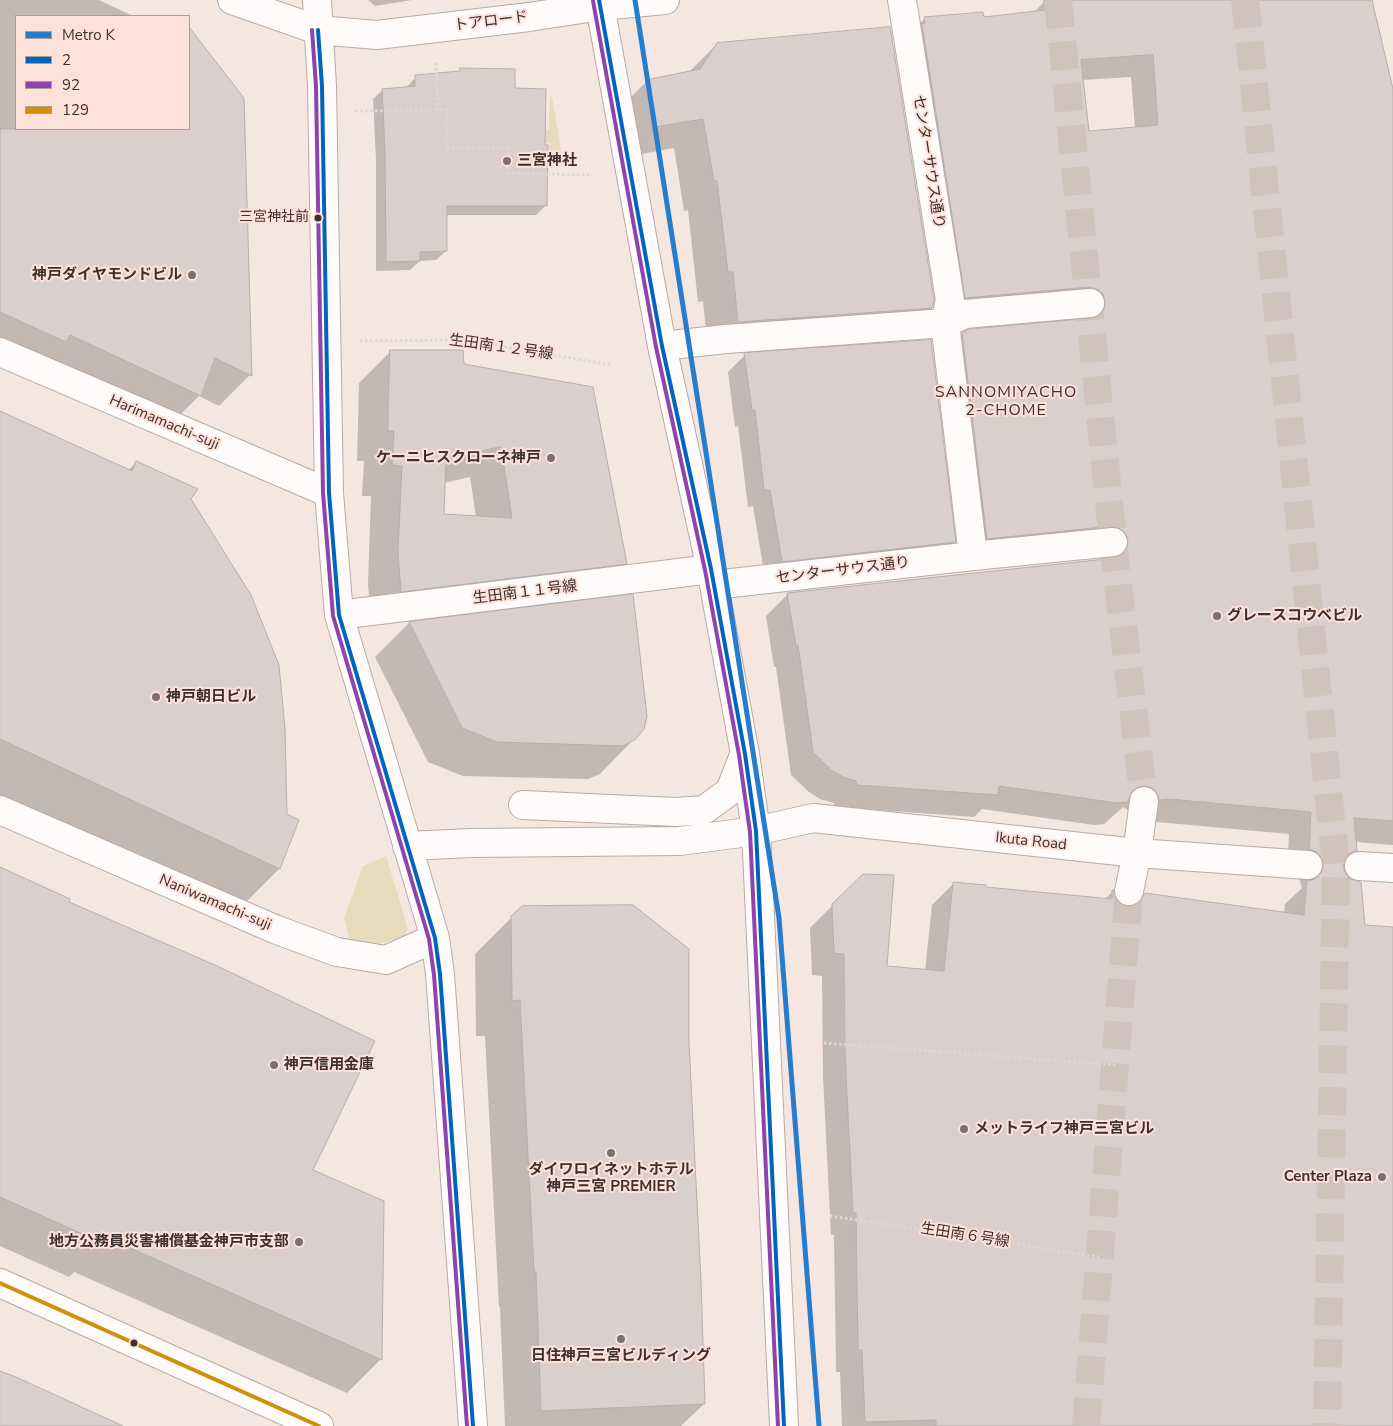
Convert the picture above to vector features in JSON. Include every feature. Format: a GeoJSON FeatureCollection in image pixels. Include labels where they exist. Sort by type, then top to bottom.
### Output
{"type":"FeatureCollection","features":[{"type":"Feature","properties":{"kind":"street","name":"トアロード"},"geometry":{"type":"LineString","coordinates":[[232,0],[318,30],[378,35],[529,18],[600,3],[665,0]]}},
{"type":"Feature","properties":{"kind":"street"},"geometry":{"type":"LineString","coordinates":[[317,0],[322,96],[329,493],[339,615],[435,938],[440,974],[473,1426]]}},
{"type":"Feature","properties":{"kind":"street","name":"センターサウス通り"},"geometry":{"type":"LineString","coordinates":[[902,0],[950,300],[945,323],[972,556]]}},
{"type":"Feature","properties":{"kind":"street"},"geometry":{"type":"LineString","coordinates":[[600,3],[662,346],[712,577],[745,754],[756,831],[784,1426]]}},
{"type":"Feature","properties":{"kind":"street"},"geometry":{"type":"LineString","coordinates":[[662,346],[726,339],[945,323],[965,314],[1090,303]]}},
{"type":"Feature","properties":{"kind":"street","name":"Harimamachi-suji"},"geometry":{"type":"LineString","coordinates":[[0,352],[329,493]]}},
{"type":"Feature","properties":{"kind":"street","name":"センターサウス通り"},"geometry":{"type":"LineString","coordinates":[[712,577],[972,556],[1113,542]]}},
{"type":"Feature","properties":{"kind":"street","name":"生田南１１号線"},"geometry":{"type":"LineString","coordinates":[[339,615],[712,577]]}},
{"type":"Feature","properties":{"kind":"street"},"geometry":{"type":"LineString","coordinates":[[523,806],[676,812],[704,810],[730,791],[745,754]]}},
{"type":"Feature","properties":{"kind":"street"},"geometry":{"type":"LineString","coordinates":[[1129,891],[1137,853],[1144,801]]}},
{"type":"Feature","properties":{"kind":"street","name":"Naniwamachi-suji"},"geometry":{"type":"LineString","coordinates":[[0,810],[277,930],[337,952],[386,960],[435,938]]}},
{"type":"Feature","properties":{"kind":"street","name":"Ikuta Road"},"geometry":{"type":"LineString","coordinates":[[407,846],[471,843],[680,841],[756,831],[813,818],[1137,853],[1308,865]]}},
{"type":"Feature","properties":{"kind":"street"},"geometry":{"type":"LineString","coordinates":[[1359,866],[1393,868]]}},
{"type":"Feature","properties":{"kind":"street"},"geometry":{"type":"LineString","coordinates":[[0,1283],[318,1426]]}},
{"type":"Feature","properties":{"kind":"path"},"geometry":{"type":"LineString","coordinates":[[436,61],[438,110]]}},
{"type":"Feature","properties":{"kind":"path"},"geometry":{"type":"LineString","coordinates":[[354,111],[447,110],[448,148],[508,148],[508,173],[590,175]]}},
{"type":"Feature","properties":{"kind":"path"},"geometry":{"type":"LineString","coordinates":[[508,155],[529,155]]}},
{"type":"Feature","properties":{"kind":"path","name":"生田南１２号線"},"geometry":{"type":"LineString","coordinates":[[360,341],[465,340],[612,365]]}},
{"type":"Feature","properties":{"kind":"path"},"geometry":{"type":"LineString","coordinates":[[824,1043],[1115,1065]]}},
{"type":"Feature","properties":{"kind":"path","name":"生田南６号線"},"geometry":{"type":"LineString","coordinates":[[830,1216],[1100,1257]]}},
{"type":"Feature","properties":{"kind":"shaded area"},"geometry":{"type":"Polygon","coordinates":[[[550,97],[552,97],[562,164],[552,164],[550,162],[549,143],[518,142],[518,130],[549,130],[550,97]]]}},
{"type":"Feature","properties":{"kind":"shaded area"},"geometry":{"type":"Polygon","coordinates":[[[386,856],[408,929],[403,938],[375,944],[350,943],[344,918],[363,866],[386,856]]]}},
{"type":"Feature","properties":{"kind":"building"},"geometry":{"type":"Polygon","coordinates":[[[1044,0],[1372,0],[1393,89],[1393,821],[1354,818],[1357,851],[1352,852],[1346,857],[1343,866],[1345,873],[1350,879],[1361,882],[1365,925],[1393,927],[1393,1426],[936,1426],[936,1420],[865,1422],[862,1350],[858,1350],[856,1213],[853,1213],[845,1054],[844,954],[834,953],[832,904],[863,874],[894,875],[887,966],[944,971],[953,882],[1112,899],[1112,890],[1114,890],[1114,896],[1118,902],[1126,906],[1134,906],[1140,902],[1145,893],[1304,915],[1307,881],[1315,879],[1321,873],[1323,867],[1322,859],[1317,852],[1309,849],[1311,812],[1169,799],[1159,800],[1154,789],[1146,786],[1138,787],[1132,791],[1128,802],[1117,803],[999,786],[998,795],[857,785],[856,781],[843,777],[831,770],[813,752],[798,645],[796,646],[787,593],[1115,558],[1127,548],[1128,540],[1125,533],[1119,528],[1112,526],[987,539],[962,333],[969,329],[1092,318],[1099,316],[1104,310],[1105,301],[1103,294],[1097,289],[1089,287],[965,298],[922,24],[925,23],[924,17],[983,12],[984,17],[1045,10],[1044,0]],[[1153,55],[1081,60],[1089,131],[1158,125],[1153,55]]]}},
{"type":"Feature","properties":{"kind":"building"},"geometry":{"type":"Polygon","coordinates":[[[890,27],[934,300],[932,308],[738,322],[733,272],[728,272],[717,181],[714,181],[703,119],[655,127],[646,80],[700,69],[717,43],[890,27]]]}},
{"type":"Feature","properties":{"kind":"building"},"geometry":{"type":"Polygon","coordinates":[[[190,28],[244,98],[252,376],[215,358],[201,396],[70,335],[66,342],[0,312],[0,129],[190,130],[190,28]]]}},
{"type":"Feature","properties":{"kind":"building","name":"三宮神社"},"geometry":{"type":"Polygon","coordinates":[[[460,68],[515,69],[515,88],[546,89],[545,145],[548,145],[547,206],[447,206],[447,251],[420,252],[420,261],[386,262],[385,149],[382,89],[415,86],[415,75],[460,71],[460,68]]]}},
{"type":"Feature","properties":{"kind":"building"},"geometry":{"type":"Polygon","coordinates":[[[931,340],[956,542],[782,562],[770,490],[764,490],[755,410],[752,410],[744,353],[931,340]]]}},
{"type":"Feature","properties":{"kind":"building"},"geometry":{"type":"Polygon","coordinates":[[[390,350],[463,350],[464,364],[593,387],[627,564],[401,592],[398,552],[402,466],[392,465],[394,431],[388,431],[390,350]],[[501,447],[446,459],[444,514],[512,518],[501,447]]]}},
{"type":"Feature","properties":{"kind":"building","name":"神戸朝日ビル"},"geometry":{"type":"Polygon","coordinates":[[[0,411],[132,471],[136,461],[198,489],[191,499],[251,595],[279,665],[285,729],[287,814],[299,820],[280,869],[0,739],[0,411]]]}},
{"type":"Feature","properties":{"kind":"building"},"geometry":{"type":"Polygon","coordinates":[[[633,594],[647,716],[644,729],[635,740],[623,746],[497,742],[462,728],[409,622],[633,594]]]}},
{"type":"Feature","properties":{"kind":"building"},"geometry":{"type":"Polygon","coordinates":[[[0,867],[70,899],[69,902],[215,965],[375,1041],[313,1170],[384,1201],[382,1360],[108,1238],[105,1244],[0,1197],[0,867]]]}},
{"type":"Feature","properties":{"kind":"building"},"geometry":{"type":"Polygon","coordinates":[[[633,905],[689,949],[689,1043],[705,1404],[541,1411],[536,1272],[534,1272],[520,1000],[512,1001],[511,916],[522,906],[633,905]]]}},
{"type":"Feature","properties":{"kind":"building"},"geometry":{"type":"Polygon","coordinates":[[[0,1371],[16,1377],[123,1426],[0,1426],[0,1371]]]}},
{"type":"Feature","properties":{"kind":"tunnel"},"geometry":{"type":"LineString","coordinates":[[1058,0],[1113,542],[1144,801]]}},
{"type":"Feature","properties":{"kind":"tunnel"},"geometry":{"type":"LineString","coordinates":[[1245,0],[1336,866],[1327,1426]]}},
{"type":"Feature","properties":{"kind":"tunnel"},"geometry":{"type":"LineString","coordinates":[[1086,1426],[1129,891]]}},
{"type":"Feature","properties":{"kind":"metro line","name":"K"},"geometry":{"type":"LineString","coordinates":[[635,0],[779,918],[819,1426]]}},
{"type":"Feature","properties":{"kind":"transit line","name":"2"},"geometry":{"type":"LineString","coordinates":[[599,0],[662,346],[711,569],[745,754],[756,831],[784,1426]]}},
{"type":"Feature","properties":{"kind":"transit line","name":"92"},"geometry":{"type":"LineString","coordinates":[[593,1],[656,347],[705,570],[739,755],[750,832],[778,1426]]}},
{"type":"Feature","properties":{"kind":"transit line","name":"92"},"geometry":{"type":"LineString","coordinates":[[312,30],[316,86],[323,493],[333,616],[429,939],[434,975],[467,1426]]}},
{"type":"Feature","properties":{"kind":"transit line","name":"2"},"geometry":{"type":"LineString","coordinates":[[318,30],[322,86],[329,493],[339,615],[435,938],[440,974],[473,1426]]}},
{"type":"Feature","properties":{"kind":"transit line","name":"129"},"geometry":{"type":"LineString","coordinates":[[0,1283],[319,1426]]}},
{"type":"Feature","properties":{"kind":"place","name":"三宮神社"},"geometry":{"type":"Point","coordinates":[507,161]}},
{"type":"Feature","properties":{"kind":"place","name":"三宮神社前"},"geometry":{"type":"Point","coordinates":[318,218]}},
{"type":"Feature","properties":{"kind":"place","name":"神戸ダイヤモンドビル"},"geometry":{"type":"Point","coordinates":[192,275]}},
{"type":"Feature","properties":{"kind":"place","name":"ケーニヒスクローネ神戸"},"geometry":{"type":"Point","coordinates":[551,458]}},
{"type":"Feature","properties":{"kind":"place","name":"グレースコウベビル"},"geometry":{"type":"Point","coordinates":[1217,616]}},
{"type":"Feature","properties":{"kind":"place","name":"神戸朝日ビル"},"geometry":{"type":"Point","coordinates":[156,697]}},
{"type":"Feature","properties":{"kind":"place","name":"神戸信用金庫"},"geometry":{"type":"Point","coordinates":[274,1065]}},
{"type":"Feature","properties":{"kind":"place","name":"メットライフ神戸三宮ビル"},"geometry":{"type":"Point","coordinates":[964,1129]}},
{"type":"Feature","properties":{"kind":"place","name":"ダイワロイネットホテル 神戸三宮 PREMIER"},"geometry":{"type":"Point","coordinates":[611,1153]}},
{"type":"Feature","properties":{"kind":"place","name":"Center Plaza"},"geometry":{"type":"Point","coordinates":[1382,1177]}},
{"type":"Feature","properties":{"kind":"place","name":"地方公務員災害補償基金神戸市支部"},"geometry":{"type":"Point","coordinates":[299,1242]}},
{"type":"Feature","properties":{"kind":"place","name":"日住神戸三宮ビルディング"},"geometry":{"type":"Point","coordinates":[621,1339]}},
{"type":"Feature","properties":{"kind":"district","name":"SANNOMIYACHO 2-CHOME"},"geometry":{"type":"Point","coordinates":[1006,402]}}]}
